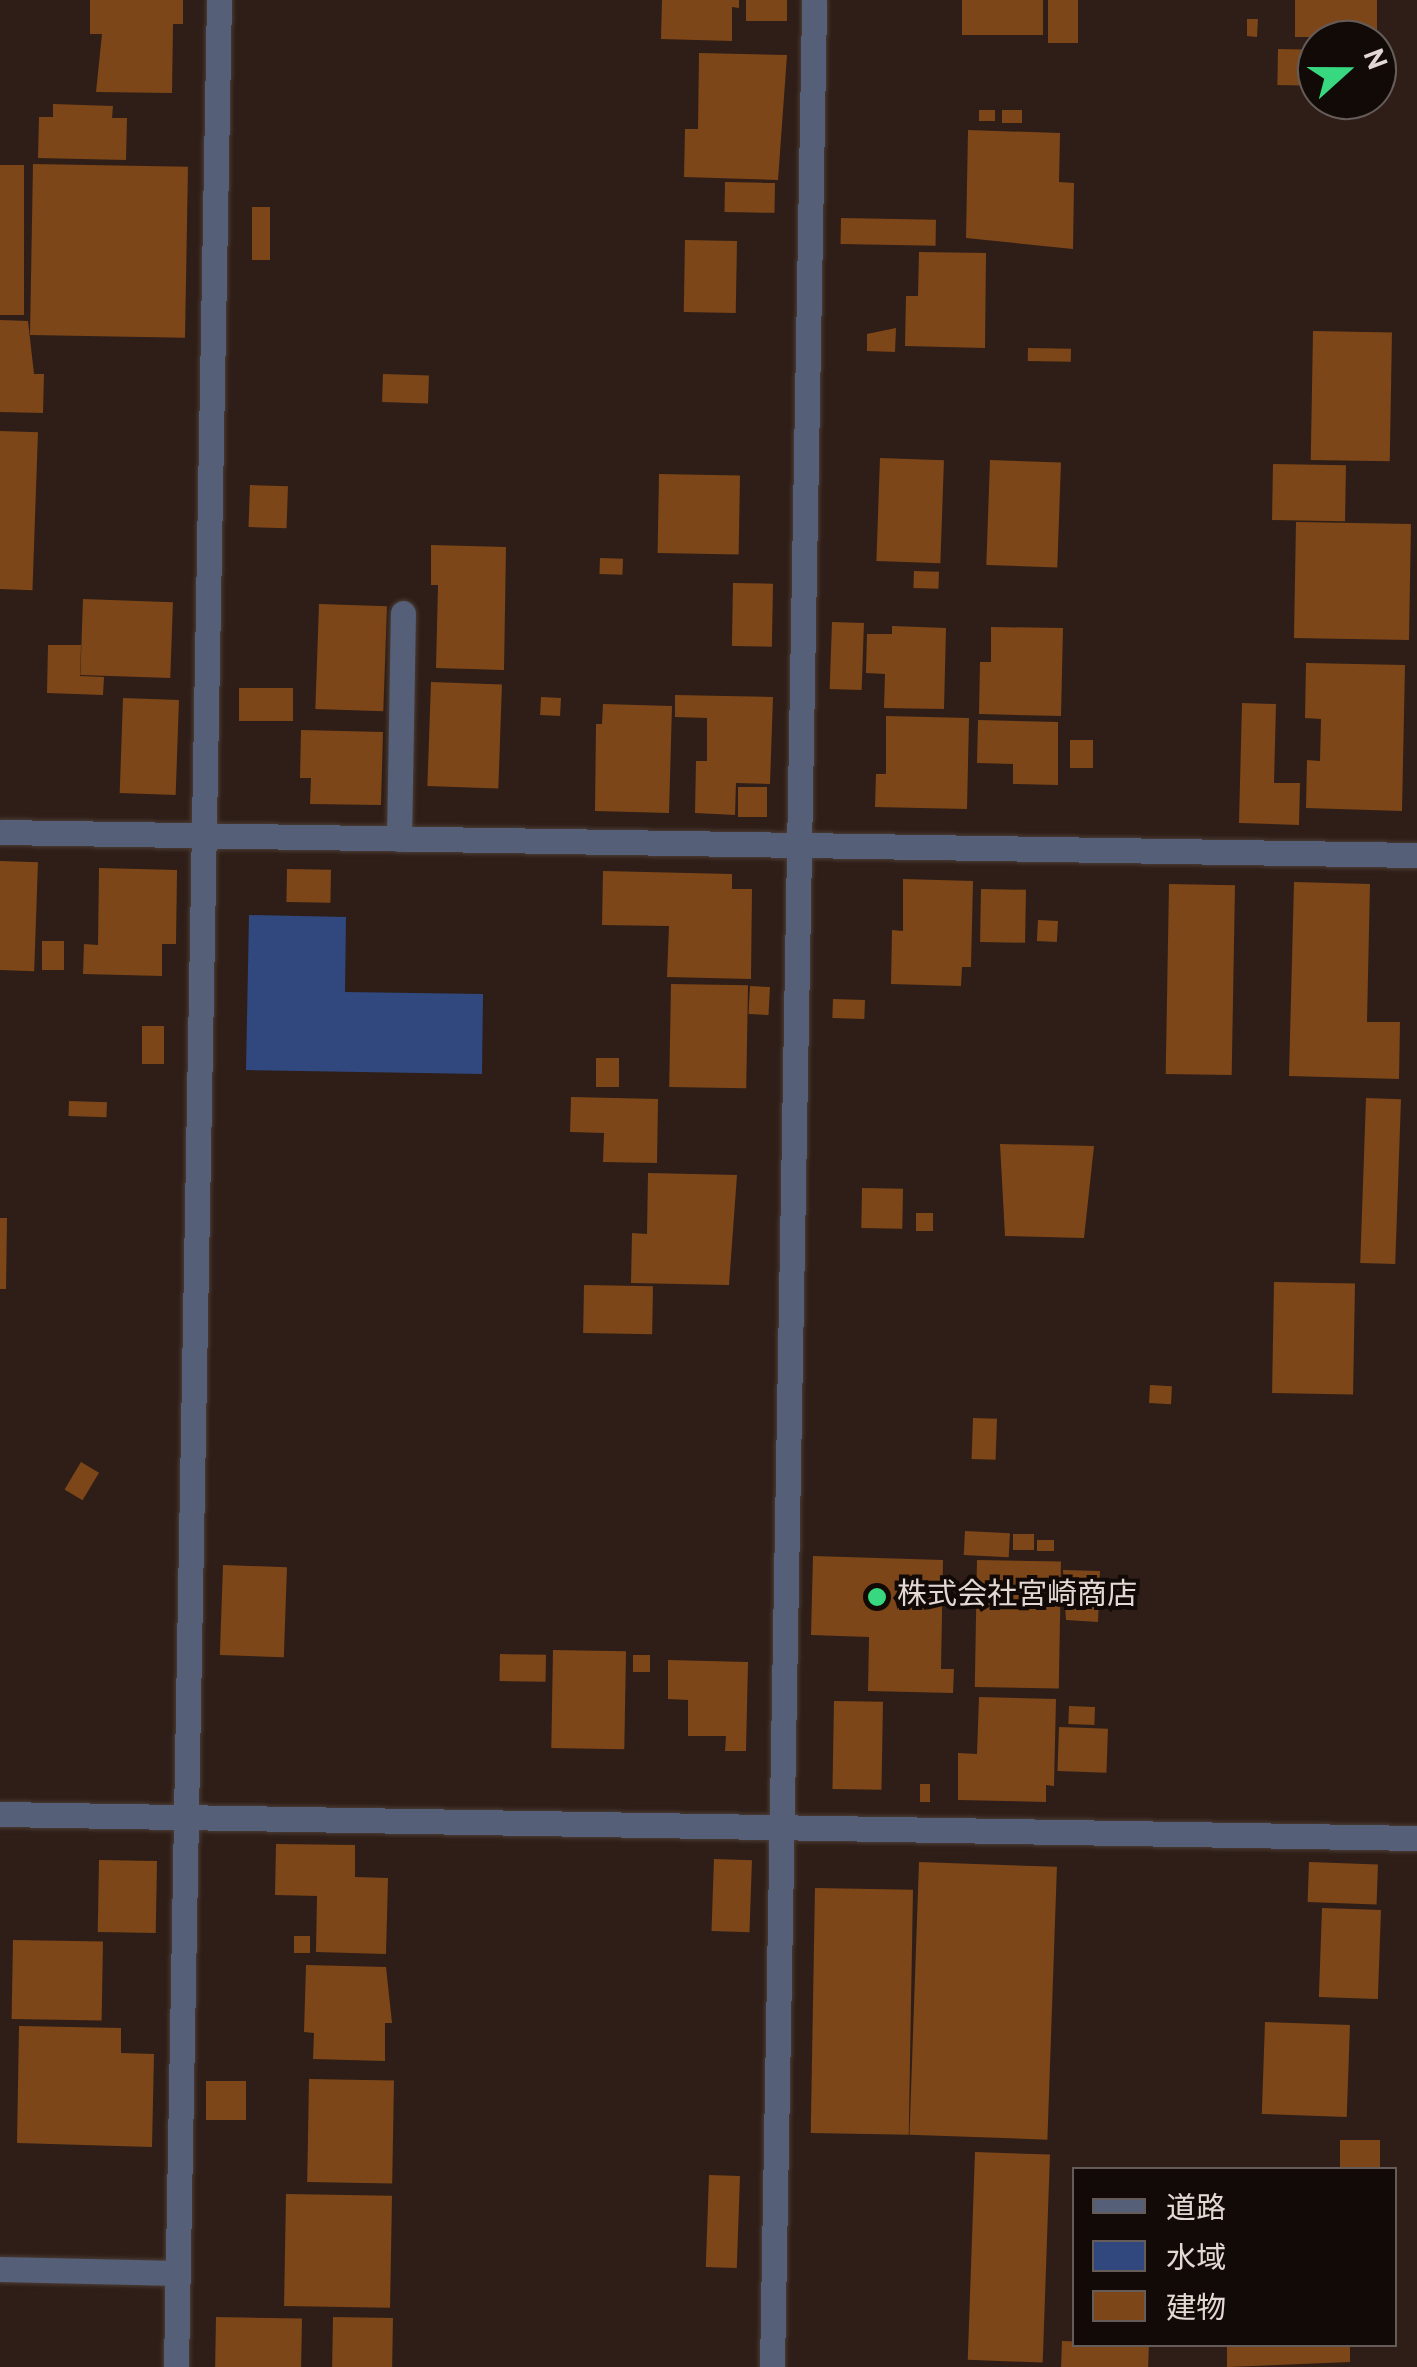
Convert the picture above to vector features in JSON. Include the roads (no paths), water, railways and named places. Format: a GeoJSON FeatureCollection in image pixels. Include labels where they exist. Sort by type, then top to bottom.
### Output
{"type":"FeatureCollection","features":[{"type":"Feature","properties":{"kind":"street"},"geometry":{"type":"LineString","coordinates":[[176,2367],[189,1817],[219,0]]}},
{"type":"Feature","properties":{"kind":"street"},"geometry":{"type":"LineString","coordinates":[[772,2367],[814,0]]}},
{"type":"Feature","properties":{"kind":"street"},"geometry":{"type":"LineString","coordinates":[[399,838],[403,613]]}},
{"type":"Feature","properties":{"kind":"street"},"geometry":{"type":"LineString","coordinates":[[0,832],[1417,855]]}},
{"type":"Feature","properties":{"kind":"street"},"geometry":{"type":"LineString","coordinates":[[0,1814],[1417,1838]]}},
{"type":"Feature","properties":{"kind":"street"},"geometry":{"type":"LineString","coordinates":[[0,2270],[178,2273]]}},
{"type":"Feature","properties":{"kind":"water"},"geometry":{"type":"Polygon","coordinates":[[[249,915],[346,917],[345,992],[483,994],[482,1074],[246,1070],[249,915]]]}},
{"type":"Feature","properties":{"kind":"place","name":"株式会社宮崎商店"},"geometry":{"type":"Point","coordinates":[877,1597]}}]}
